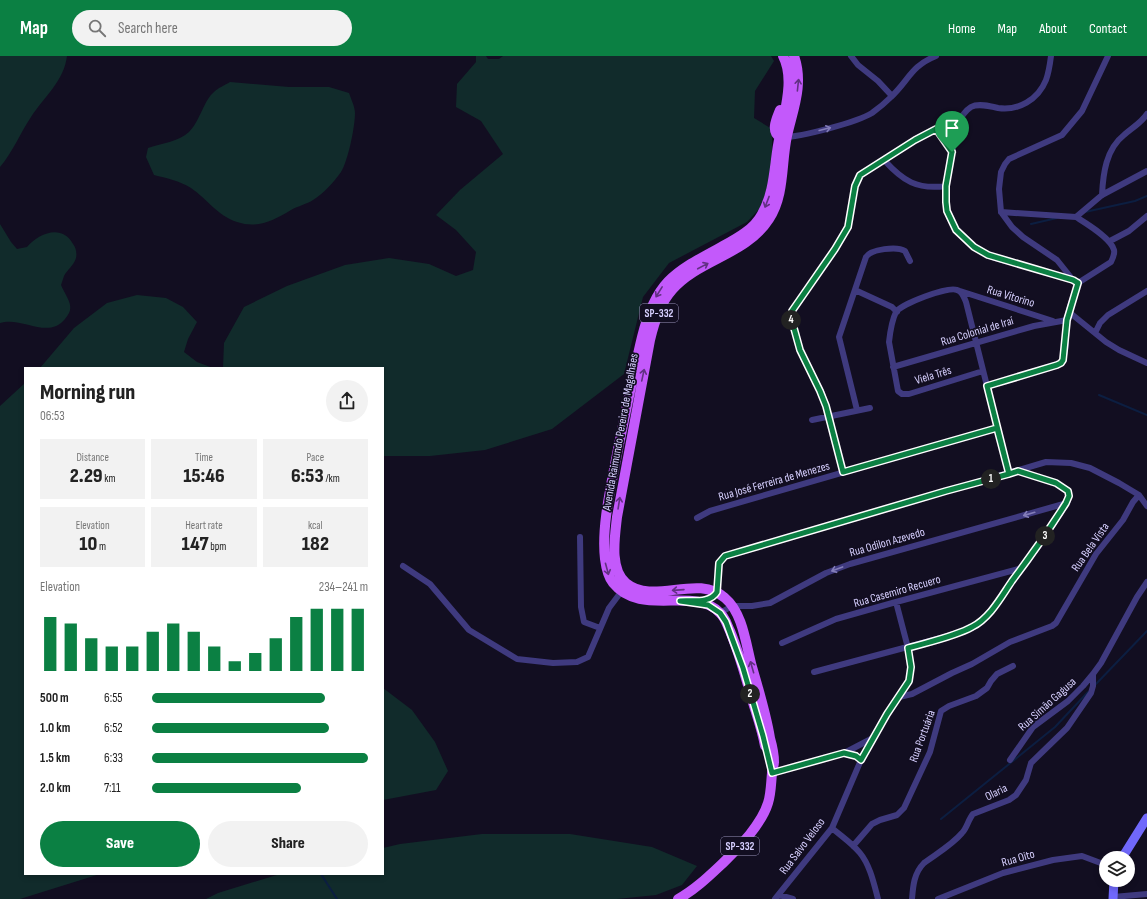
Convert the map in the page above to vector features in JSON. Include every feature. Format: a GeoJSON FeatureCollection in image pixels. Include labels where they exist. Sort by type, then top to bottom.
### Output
{"type":"FeatureCollection","features":[{"type":"Feature","properties":{"kind":"main road"},"geometry":{"type":"LineString","coordinates":[[783,56],[786,62],[788,77],[774,126],[776,135],[783,137]]}},
{"type":"Feature","properties":{"kind":"main road","name":"Avenida Raimundo Pereira de Magalhães"},"geometry":{"type":"LineString","coordinates":[[621,592],[611,581],[604,559],[605,530],[623,425],[637,358],[649,314],[653,302],[663,286],[676,273],[742,234],[753,226],[762,215],[774,181],[783,137],[798,85],[798,67],[794,56]]}},
{"type":"Feature","properties":{"kind":"main road","name":"Avenida Raimundo Pereira de Magalhães"},"geometry":{"type":"LineString","coordinates":[[717,592],[694,588],[650,592],[633,587],[626,583],[619,573],[615,562],[618,509],[654,324],[671,291],[683,278],[752,239],[765,226],[774,212],[777,203],[783,137]]}},
{"type":"Feature","properties":{"kind":"main road"},"geometry":{"type":"LineString","coordinates":[[621,592],[630,597],[641,599],[680,601],[708,600],[715,596],[717,592]]}},
{"type":"Feature","properties":{"kind":"main road","name":"SP-332"},"geometry":{"type":"LineString","coordinates":[[678,899],[701,884],[734,853],[753,830],[768,804],[772,783],[774,761],[765,712],[740,621],[725,597],[717,592]]}},
{"type":"Feature","properties":{"kind":"main road"},"geometry":{"type":"LineString","coordinates":[[680,601],[708,605],[720,613]]}},
{"type":"Feature","properties":{"kind":"main road","name":"SP-332"},"geometry":{"type":"LineString","coordinates":[[720,613],[726,622],[740,659],[763,736],[772,773]]}},
{"type":"Feature","properties":{"kind":"main road"},"geometry":{"type":"LineString","coordinates":[[1126,851],[1147,818]]}},
{"type":"Feature","properties":{"kind":"main road"},"geometry":{"type":"LineString","coordinates":[[1113,898],[1114,887]]}},
{"type":"Feature","properties":{"kind":"street"},"geometry":{"type":"LineString","coordinates":[[851,56],[858,65],[878,81],[892,96]]}},
{"type":"Feature","properties":{"kind":"street"},"geometry":{"type":"LineString","coordinates":[[783,137],[796,136],[862,118],[873,112],[892,96],[914,70],[925,60],[936,56]]}},
{"type":"Feature","properties":{"kind":"street"},"geometry":{"type":"LineString","coordinates":[[1001,212],[1076,217],[1110,241],[1115,250],[1114,257],[1111,262],[1075,282],[988,255],[974,247],[956,230],[947,211],[946,186],[958,126],[963,114],[972,106],[978,105],[1006,109],[1014,108],[1028,102],[1036,95],[1046,80],[1051,56]]}},
{"type":"Feature","properties":{"kind":"street"},"geometry":{"type":"LineString","coordinates":[[1075,282],[1057,260],[1012,227],[1001,212],[999,189],[1001,172],[1005,164],[1010,159],[1062,135],[1082,110],[1108,56]]}},
{"type":"Feature","properties":{"kind":"street"},"geometry":{"type":"LineString","coordinates":[[1102,196],[1104,172],[1113,147],[1122,136],[1143,121],[1147,114]]}},
{"type":"Feature","properties":{"kind":"street"},"geometry":{"type":"LineString","coordinates":[[843,472],[830,416],[820,391],[800,350],[791,315],[848,227],[855,186],[860,175],[915,140],[936,129],[952,152]]}},
{"type":"Feature","properties":{"kind":"street"},"geometry":{"type":"LineString","coordinates":[[884,160],[897,172],[917,185],[928,187],[946,186]]}},
{"type":"Feature","properties":{"kind":"street"},"geometry":{"type":"LineString","coordinates":[[1076,217],[1102,196],[1147,171]]}},
{"type":"Feature","properties":{"kind":"street"},"geometry":{"type":"LineString","coordinates":[[1110,241],[1129,231],[1147,216]]}},
{"type":"Feature","properties":{"kind":"street"},"geometry":{"type":"LineString","coordinates":[[857,410],[839,337],[866,257],[870,253],[886,249],[902,249],[905,251],[910,261]]}},
{"type":"Feature","properties":{"kind":"street"},"geometry":{"type":"LineString","coordinates":[[987,386],[1061,363],[1063,360],[1067,320],[1075,282]]}},
{"type":"Feature","properties":{"kind":"street","name":"Rua Vitorino"},"geometry":{"type":"LineString","coordinates":[[896,312],[908,303],[948,289],[955,289],[1055,321]]}},
{"type":"Feature","properties":{"kind":"street"},"geometry":{"type":"LineString","coordinates":[[855,290],[892,306],[896,312],[889,335],[893,368]]}},
{"type":"Feature","properties":{"kind":"street"},"geometry":{"type":"LineString","coordinates":[[960,291],[966,302],[1009,474]]}},
{"type":"Feature","properties":{"kind":"street"},"geometry":{"type":"LineString","coordinates":[[1095,333],[1100,323],[1108,315],[1147,291]]}},
{"type":"Feature","properties":{"kind":"street"},"geometry":{"type":"LineString","coordinates":[[1069,312],[1119,350],[1145,361]]}},
{"type":"Feature","properties":{"kind":"street","name":"Rua Colonial de Iraí"},"geometry":{"type":"LineString","coordinates":[[893,368],[1034,326],[1067,320]]}},
{"type":"Feature","properties":{"kind":"street","name":"Viela Três"},"geometry":{"type":"LineString","coordinates":[[893,368],[898,391],[902,394],[909,394],[983,371]]}},
{"type":"Feature","properties":{"kind":"street"},"geometry":{"type":"LineString","coordinates":[[812,420],[870,408]]}},
{"type":"Feature","properties":{"kind":"street","name":"Rua José Ferreira de Menezes"},"geometry":{"type":"LineString","coordinates":[[697,518],[710,511],[997,428]]}},
{"type":"Feature","properties":{"kind":"street"},"geometry":{"type":"LineString","coordinates":[[717,592],[719,563],[725,556],[1046,462],[1071,463],[1090,468],[1139,495],[1147,506]]}},
{"type":"Feature","properties":{"kind":"street"},"geometry":{"type":"LineString","coordinates":[[814,672],[908,648],[960,632],[977,625],[992,609],[1040,544],[1069,496],[1068,491],[1064,487],[1056,483],[1018,471]]}},
{"type":"Feature","properties":{"kind":"street","name":"Rua Bela Vista"},"geometry":{"type":"LineString","coordinates":[[899,697],[912,694],[972,664],[1010,642],[1052,626],[1056,623],[1096,554],[1123,520],[1133,502],[1139,495]]}},
{"type":"Feature","properties":{"kind":"street","name":"Rua Odilon Azevedo"},"geometry":{"type":"LineString","coordinates":[[732,606],[752,606],[770,603],[826,572],[1066,503]]}},
{"type":"Feature","properties":{"kind":"street"},"geometry":{"type":"LineString","coordinates":[[580,537],[581,607],[584,622],[600,628]]}},
{"type":"Feature","properties":{"kind":"street"},"geometry":{"type":"LineString","coordinates":[[403,566],[430,584],[469,630],[517,659],[553,663],[577,662],[588,657],[609,608],[621,592]]}},
{"type":"Feature","properties":{"kind":"street","name":"Rua Casemiro Recuero"},"geometry":{"type":"LineString","coordinates":[[782,643],[836,620],[1022,568]]}},
{"type":"Feature","properties":{"kind":"street","name":"Rua Simão Gagusa"},"geometry":{"type":"LineString","coordinates":[[1010,760],[1033,727],[1068,701],[1093,674],[1101,663],[1137,597],[1147,582]]}},
{"type":"Feature","properties":{"kind":"street","name":"Rua Salvo Veloso"},"geometry":{"type":"LineString","coordinates":[[777,897],[832,828],[861,760],[909,681],[911,667],[908,648],[896,602]]}},
{"type":"Feature","properties":{"kind":"street"},"geometry":{"type":"LineString","coordinates":[[720,613],[732,606]]}},
{"type":"Feature","properties":{"kind":"street","name":"Rua Portuária"},"geometry":{"type":"LineString","coordinates":[[853,846],[872,824],[897,815],[904,808],[930,752],[942,710],[980,694],[987,688],[997,674],[1013,666]]}},
{"type":"Feature","properties":{"kind":"street","name":"Olaria"},"geometry":{"type":"LineString","coordinates":[[912,899],[916,875],[924,863],[962,834],[973,814],[1009,800],[1016,795],[1026,780],[1031,763],[1067,728],[1091,693],[1093,686],[1093,674]]}},
{"type":"Feature","properties":{"kind":"street"},"geometry":{"type":"LineString","coordinates":[[772,773],[844,753],[873,738]]}},
{"type":"Feature","properties":{"kind":"street"},"geometry":{"type":"LineString","coordinates":[[844,753],[856,756],[861,760]]}},
{"type":"Feature","properties":{"kind":"street"},"geometry":{"type":"LineString","coordinates":[[832,828],[853,846],[863,857],[878,899]]}},
{"type":"Feature","properties":{"kind":"street","name":"Rua Oito"},"geometry":{"type":"LineString","coordinates":[[938,899],[1002,873],[1053,860],[1082,856],[1099,862]]}},
{"type":"Feature","properties":{"kind":"street"},"geometry":{"type":"LineString","coordinates":[[1113,898],[1147,894]]}},
{"type":"Feature","properties":{"kind":"street"},"geometry":{"type":"LineString","coordinates":[[777,897],[793,899]]}},
{"type":"Feature","properties":{"kind":"green space"},"geometry":{"type":"Polygon","coordinates":[[[0,56],[67,56],[58,81],[31,117],[9,155],[0,167],[0,56]]]}},
{"type":"Feature","properties":{"kind":"green space"},"geometry":{"type":"Polygon","coordinates":[[[476,56],[486,56],[488,59],[499,59],[503,56],[771,56],[774,61],[755,91],[754,118],[772,129],[772,171],[768,189],[761,207],[747,222],[669,263],[643,297],[624,374],[552,429],[485,450],[430,456],[384,456],[384,367],[223,367],[224,343],[244,307],[287,286],[345,265],[389,258],[429,264],[456,276],[473,270],[476,252],[456,230],[436,215],[460,190],[503,154],[481,121],[456,107],[457,84],[476,62],[476,56]]]}},
{"type":"Feature","properties":{"kind":"green space"},"geometry":{"type":"Polygon","coordinates":[[[230,82],[289,87],[329,87],[349,93],[354,108],[354,127],[349,152],[344,167],[335,180],[311,201],[272,220],[259,224],[245,224],[230,219],[218,212],[191,188],[178,182],[154,175],[146,157],[148,148],[175,140],[189,132],[211,96],[217,89],[230,82]]]}},
{"type":"Feature","properties":{"kind":"green space"},"geometry":{"type":"Polygon","coordinates":[[[0,224],[17,249],[27,247],[32,242],[44,235],[57,232],[68,238],[74,246],[76,258],[64,276],[61,285],[70,303],[70,311],[65,319],[58,325],[51,328],[43,328],[17,322],[0,323],[0,224]]]}},
{"type":"Feature","properties":{"kind":"green space"},"geometry":{"type":"Polygon","coordinates":[[[137,295],[166,298],[183,307],[197,322],[188,339],[184,352],[197,362],[210,367],[41,367],[74,328],[107,303],[137,295]]]}},
{"type":"Feature","properties":{"kind":"green space"},"geometry":{"type":"Polygon","coordinates":[[[24,384],[24,875],[97,875],[20,899],[0,899],[0,406],[24,384]]]}},
{"type":"Feature","properties":{"kind":"green space"},"geometry":{"type":"Polygon","coordinates":[[[384,689],[412,710],[435,742],[448,771],[436,790],[384,800],[384,689]]]}},
{"type":"Feature","properties":{"kind":"green space"},"geometry":{"type":"Polygon","coordinates":[[[482,834],[570,834],[652,847],[697,866],[682,885],[656,895],[617,899],[206,899],[218,893],[277,875],[384,875],[384,848],[400,844],[482,834]]]}},
{"type":"Feature","properties":{"kind":"waterway"},"geometry":{"type":"LineString","coordinates":[[1085,212],[1135,201],[1147,196]]}},
{"type":"Feature","properties":{"kind":"waterway"},"geometry":{"type":"LineString","coordinates":[[1031,224],[1057,218]]}},
{"type":"Feature","properties":{"kind":"waterway"},"geometry":{"type":"LineString","coordinates":[[1099,395],[1147,415]]}},
{"type":"Feature","properties":{"kind":"waterway"},"geometry":{"type":"LineString","coordinates":[[1095,685],[1147,631]]}},
{"type":"Feature","properties":{"kind":"waterway"},"geometry":{"type":"LineString","coordinates":[[941,819],[1055,727],[1088,692]]}},
{"type":"Feature","properties":{"kind":"waterway"},"geometry":{"type":"LineString","coordinates":[[322,875],[337,899]]}},
{"type":"Feature","properties":{"kind":"route"},"geometry":{"type":"LineString","coordinates":[[952,152],[936,129],[915,140],[860,175],[855,186],[852,213],[848,227],[835,249],[792,311],[792,321],[800,350],[820,391],[830,416],[843,472],[997,428],[1009,474],[1018,471],[1056,483],[1068,491],[1069,496],[1040,544],[981,622],[972,628],[908,648],[911,667],[909,681],[876,732],[861,760],[856,756],[844,753],[796,765],[772,773],[743,668],[726,622],[720,613],[708,605],[697,602],[680,601],[708,600],[715,596],[717,592],[719,563],[725,556],[1009,474],[987,386],[1057,365],[1063,360],[1067,320],[1078,283],[1073,280],[988,255],[974,247],[956,230],[947,211],[946,202],[946,186],[952,152]]}}]}
